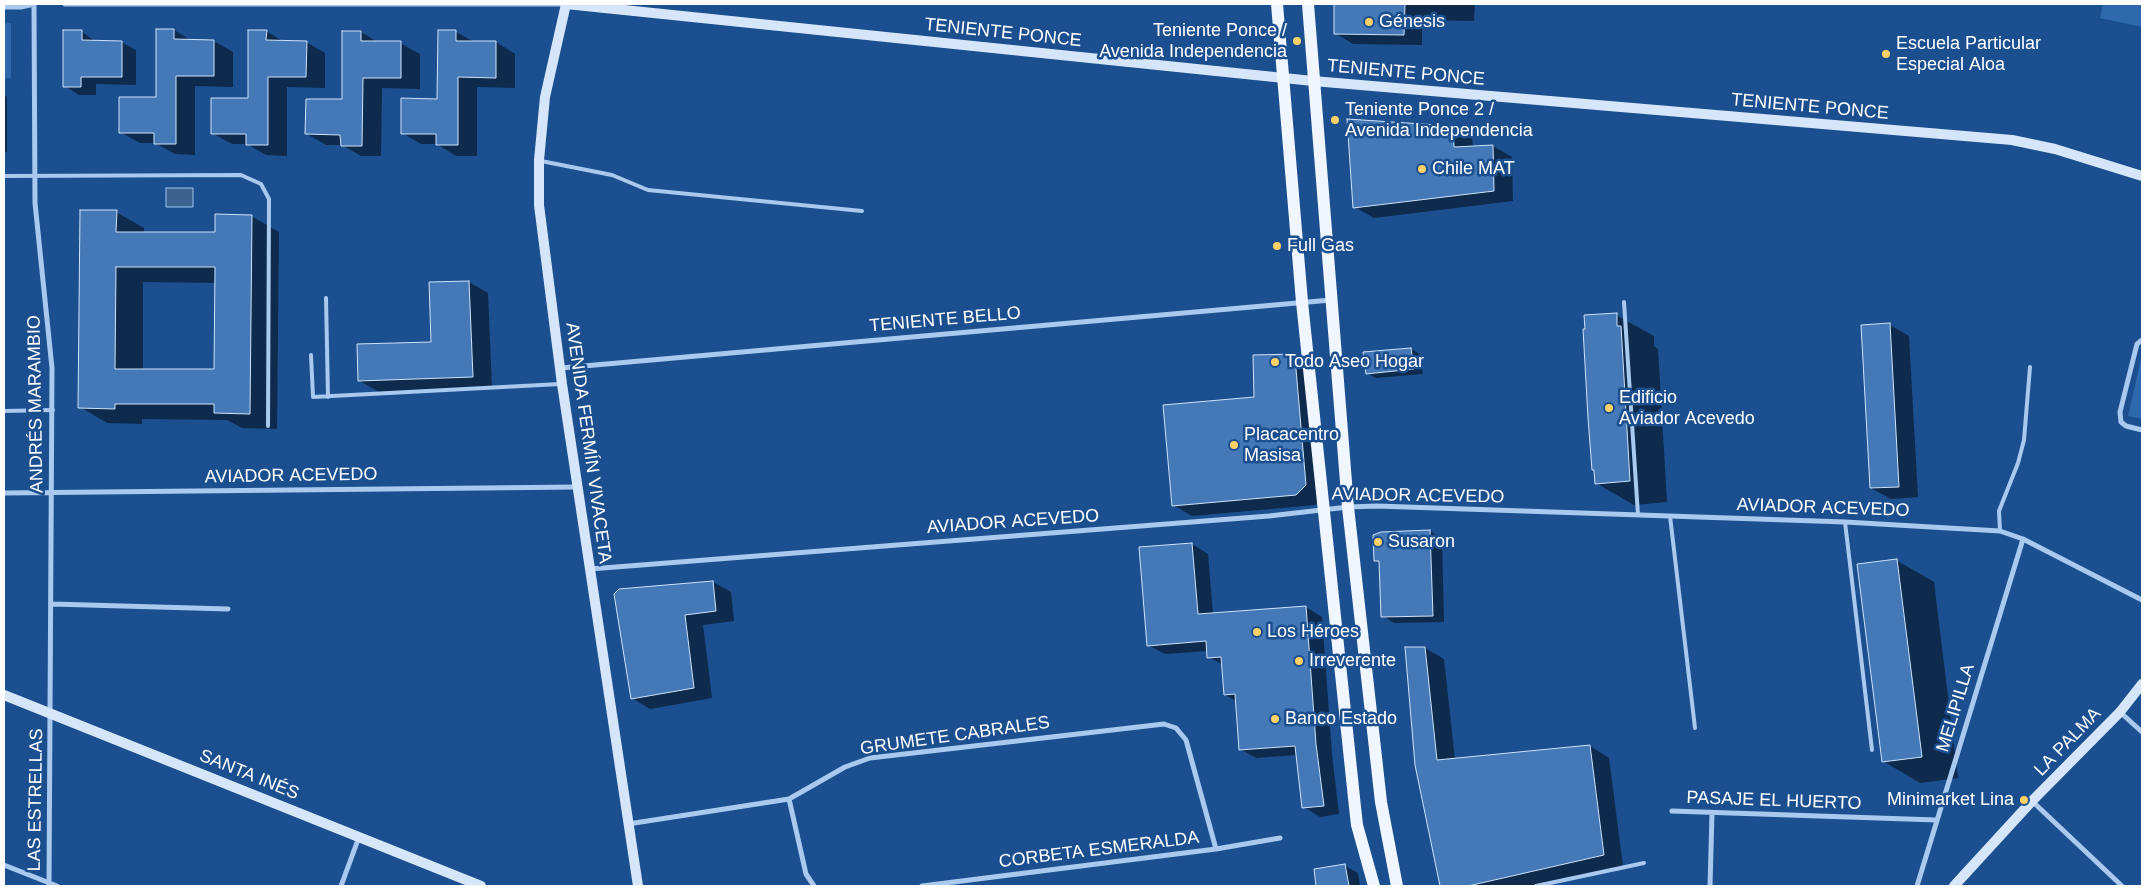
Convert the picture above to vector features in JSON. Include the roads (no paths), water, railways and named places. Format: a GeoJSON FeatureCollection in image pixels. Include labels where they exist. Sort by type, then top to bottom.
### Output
{"type":"FeatureCollection","features":[{"type":"Feature","properties":{"kind":"main road"},"geometry":{"type":"LineString","coordinates":[[1277,4],[1302,302],[1357,825],[1374,886]]}},
{"type":"Feature","properties":{"kind":"main road"},"geometry":{"type":"LineString","coordinates":[[1308,4],[1348,507],[1381,802],[1398,886]]}},
{"type":"Feature","properties":{"kind":"street"},"geometry":{"type":"LineString","coordinates":[[4,7],[21,7],[34,4]]}},
{"type":"Feature","properties":{"kind":"street","name":"ANDRÉS MARAMBIO"},"geometry":{"type":"LineString","coordinates":[[34,4],[34,176],[37,229],[49,324],[53,410],[51,714]]}},
{"type":"Feature","properties":{"kind":"street","name":"TENIENTE PONCE"},"geometry":{"type":"LineString","coordinates":[[65,4],[566,4],[1313,81],[2012,140],[2055,150],[2142,176]]}},
{"type":"Feature","properties":{"kind":"street","name":"AVENIDA FERMÍN VIVACETA"},"geometry":{"type":"LineString","coordinates":[[566,4],[545,97],[539,160],[539,205],[562,384],[638,886]]}},
{"type":"Feature","properties":{"kind":"street","name":"TENIENTE BELLO"},"geometry":{"type":"LineString","coordinates":[[561,368],[1332,300]]}},
{"type":"Feature","properties":{"kind":"street"},"geometry":{"type":"LineString","coordinates":[[2142,340],[2137,344],[2120,412],[2121,422],[2126,426],[2142,430]]}},
{"type":"Feature","properties":{"kind":"street","name":"AVIADOR ACEVEDO"},"geometry":{"type":"LineString","coordinates":[[4,493],[578,487]]}},
{"type":"Feature","properties":{"kind":"street","name":"AVIADOR ACEVEDO"},"geometry":{"type":"LineString","coordinates":[[590,569],[1269,516],[1348,507],[1845,522],[2000,530],[2023,539],[2142,600]]}},
{"type":"Feature","properties":{"kind":"street","name":"MELIPILLA"},"geometry":{"type":"LineString","coordinates":[[1917,886],[2023,539]]}},
{"type":"Feature","properties":{"kind":"street"},"geometry":{"type":"LineString","coordinates":[[52,604],[228,609]]}},
{"type":"Feature","properties":{"kind":"street","name":"LA PALMA"},"geometry":{"type":"LineString","coordinates":[[1954,886],[2032,802],[2120,712],[2142,684]]}},
{"type":"Feature","properties":{"kind":"street","name":"SANTA INÉS"},"geometry":{"type":"LineString","coordinates":[[4,695],[481,886]]}},
{"type":"Feature","properties":{"kind":"street"},"geometry":{"type":"LineString","coordinates":[[2120,712],[2142,732]]}},
{"type":"Feature","properties":{"kind":"street","name":"LAS ESTRELLAS"},"geometry":{"type":"LineString","coordinates":[[49,885],[51,714]]}},
{"type":"Feature","properties":{"kind":"street","name":"GRUMETE CABRALES"},"geometry":{"type":"LineString","coordinates":[[628,824],[789,799],[846,766],[870,758],[1158,724],[1176,728],[1186,740],[1216,849]]}},
{"type":"Feature","properties":{"kind":"street"},"geometry":{"type":"LineString","coordinates":[[789,799],[806,874],[814,886]]}},
{"type":"Feature","properties":{"kind":"street"},"geometry":{"type":"LineString","coordinates":[[2032,802],[2122,886]]}},
{"type":"Feature","properties":{"kind":"street","name":"PASAJE EL HUERTO"},"geometry":{"type":"LineString","coordinates":[[1672,811],[1936,820]]}},
{"type":"Feature","properties":{"kind":"street"},"geometry":{"type":"LineString","coordinates":[[1710,886],[1712,813]]}},
{"type":"Feature","properties":{"kind":"street"},"geometry":{"type":"LineString","coordinates":[[341,886],[359,836]]}},
{"type":"Feature","properties":{"kind":"street","name":"CORBETA ESMERALDA"},"geometry":{"type":"LineString","coordinates":[[922,886],[1216,849],[1280,838]]}},
{"type":"Feature","properties":{"kind":"street"},"geometry":{"type":"LineString","coordinates":[[4,865],[49,885],[57,886]]}},
{"type":"Feature","properties":{"kind":"lane"},"geometry":{"type":"LineString","coordinates":[[539,160],[612,176],[648,190],[862,211]]}},
{"type":"Feature","properties":{"kind":"lane"},"geometry":{"type":"LineString","coordinates":[[4,176],[242,175],[261,184],[269,199],[268,426]]}},
{"type":"Feature","properties":{"kind":"lane"},"geometry":{"type":"LineString","coordinates":[[326,298],[328,397]]}},
{"type":"Feature","properties":{"kind":"lane"},"geometry":{"type":"LineString","coordinates":[[1624,302],[1638,515]]}},
{"type":"Feature","properties":{"kind":"lane"},"geometry":{"type":"LineString","coordinates":[[310,355],[313,397],[562,384]]}},
{"type":"Feature","properties":{"kind":"lane"},"geometry":{"type":"LineString","coordinates":[[2000,530],[1999,511],[2018,463],[2024,440],[2030,367]]}},
{"type":"Feature","properties":{"kind":"lane"},"geometry":{"type":"LineString","coordinates":[[4,411],[53,410]]}},
{"type":"Feature","properties":{"kind":"lane"},"geometry":{"type":"LineString","coordinates":[[1670,516],[1694,728]]}},
{"type":"Feature","properties":{"kind":"lane"},"geometry":{"type":"LineString","coordinates":[[1845,522],[1872,750]]}},
{"type":"Feature","properties":{"kind":"lane"},"geometry":{"type":"LineString","coordinates":[[1536,886],[1644,863]]}},
{"type":"Feature","properties":{"kind":"place","name":"Génesis"},"geometry":{"type":"Point","coordinates":[1369,22]}},
{"type":"Feature","properties":{"kind":"place","name":"Teniente Ponce / Avenida Independencia"},"geometry":{"type":"Point","coordinates":[1297,41]}},
{"type":"Feature","properties":{"kind":"place","name":"Escuela Particular Especial Aloa"},"geometry":{"type":"Point","coordinates":[1886,54]}},
{"type":"Feature","properties":{"kind":"place","name":"Teniente Ponce 2 / Avenida Independencia"},"geometry":{"type":"Point","coordinates":[1335,120]}},
{"type":"Feature","properties":{"kind":"place","name":"Chile MAT"},"geometry":{"type":"Point","coordinates":[1422,169]}},
{"type":"Feature","properties":{"kind":"place","name":"Full Gas"},"geometry":{"type":"Point","coordinates":[1277,246]}},
{"type":"Feature","properties":{"kind":"place","name":"Todo Aseo Hogar"},"geometry":{"type":"Point","coordinates":[1275,362]}},
{"type":"Feature","properties":{"kind":"place","name":"Edificio Aviador Acevedo"},"geometry":{"type":"Point","coordinates":[1609,408]}},
{"type":"Feature","properties":{"kind":"place","name":"Placacentro Masisa"},"geometry":{"type":"Point","coordinates":[1234,445]}},
{"type":"Feature","properties":{"kind":"place","name":"Susaron"},"geometry":{"type":"Point","coordinates":[1378,542]}},
{"type":"Feature","properties":{"kind":"place","name":"Los Héroes"},"geometry":{"type":"Point","coordinates":[1257,632]}},
{"type":"Feature","properties":{"kind":"place","name":"Irreverente"},"geometry":{"type":"Point","coordinates":[1299,661]}},
{"type":"Feature","properties":{"kind":"place","name":"Banco Estado"},"geometry":{"type":"Point","coordinates":[1275,719]}},
{"type":"Feature","properties":{"kind":"place","name":"Minimarket Lina"},"geometry":{"type":"Point","coordinates":[2024,800]}}]}
